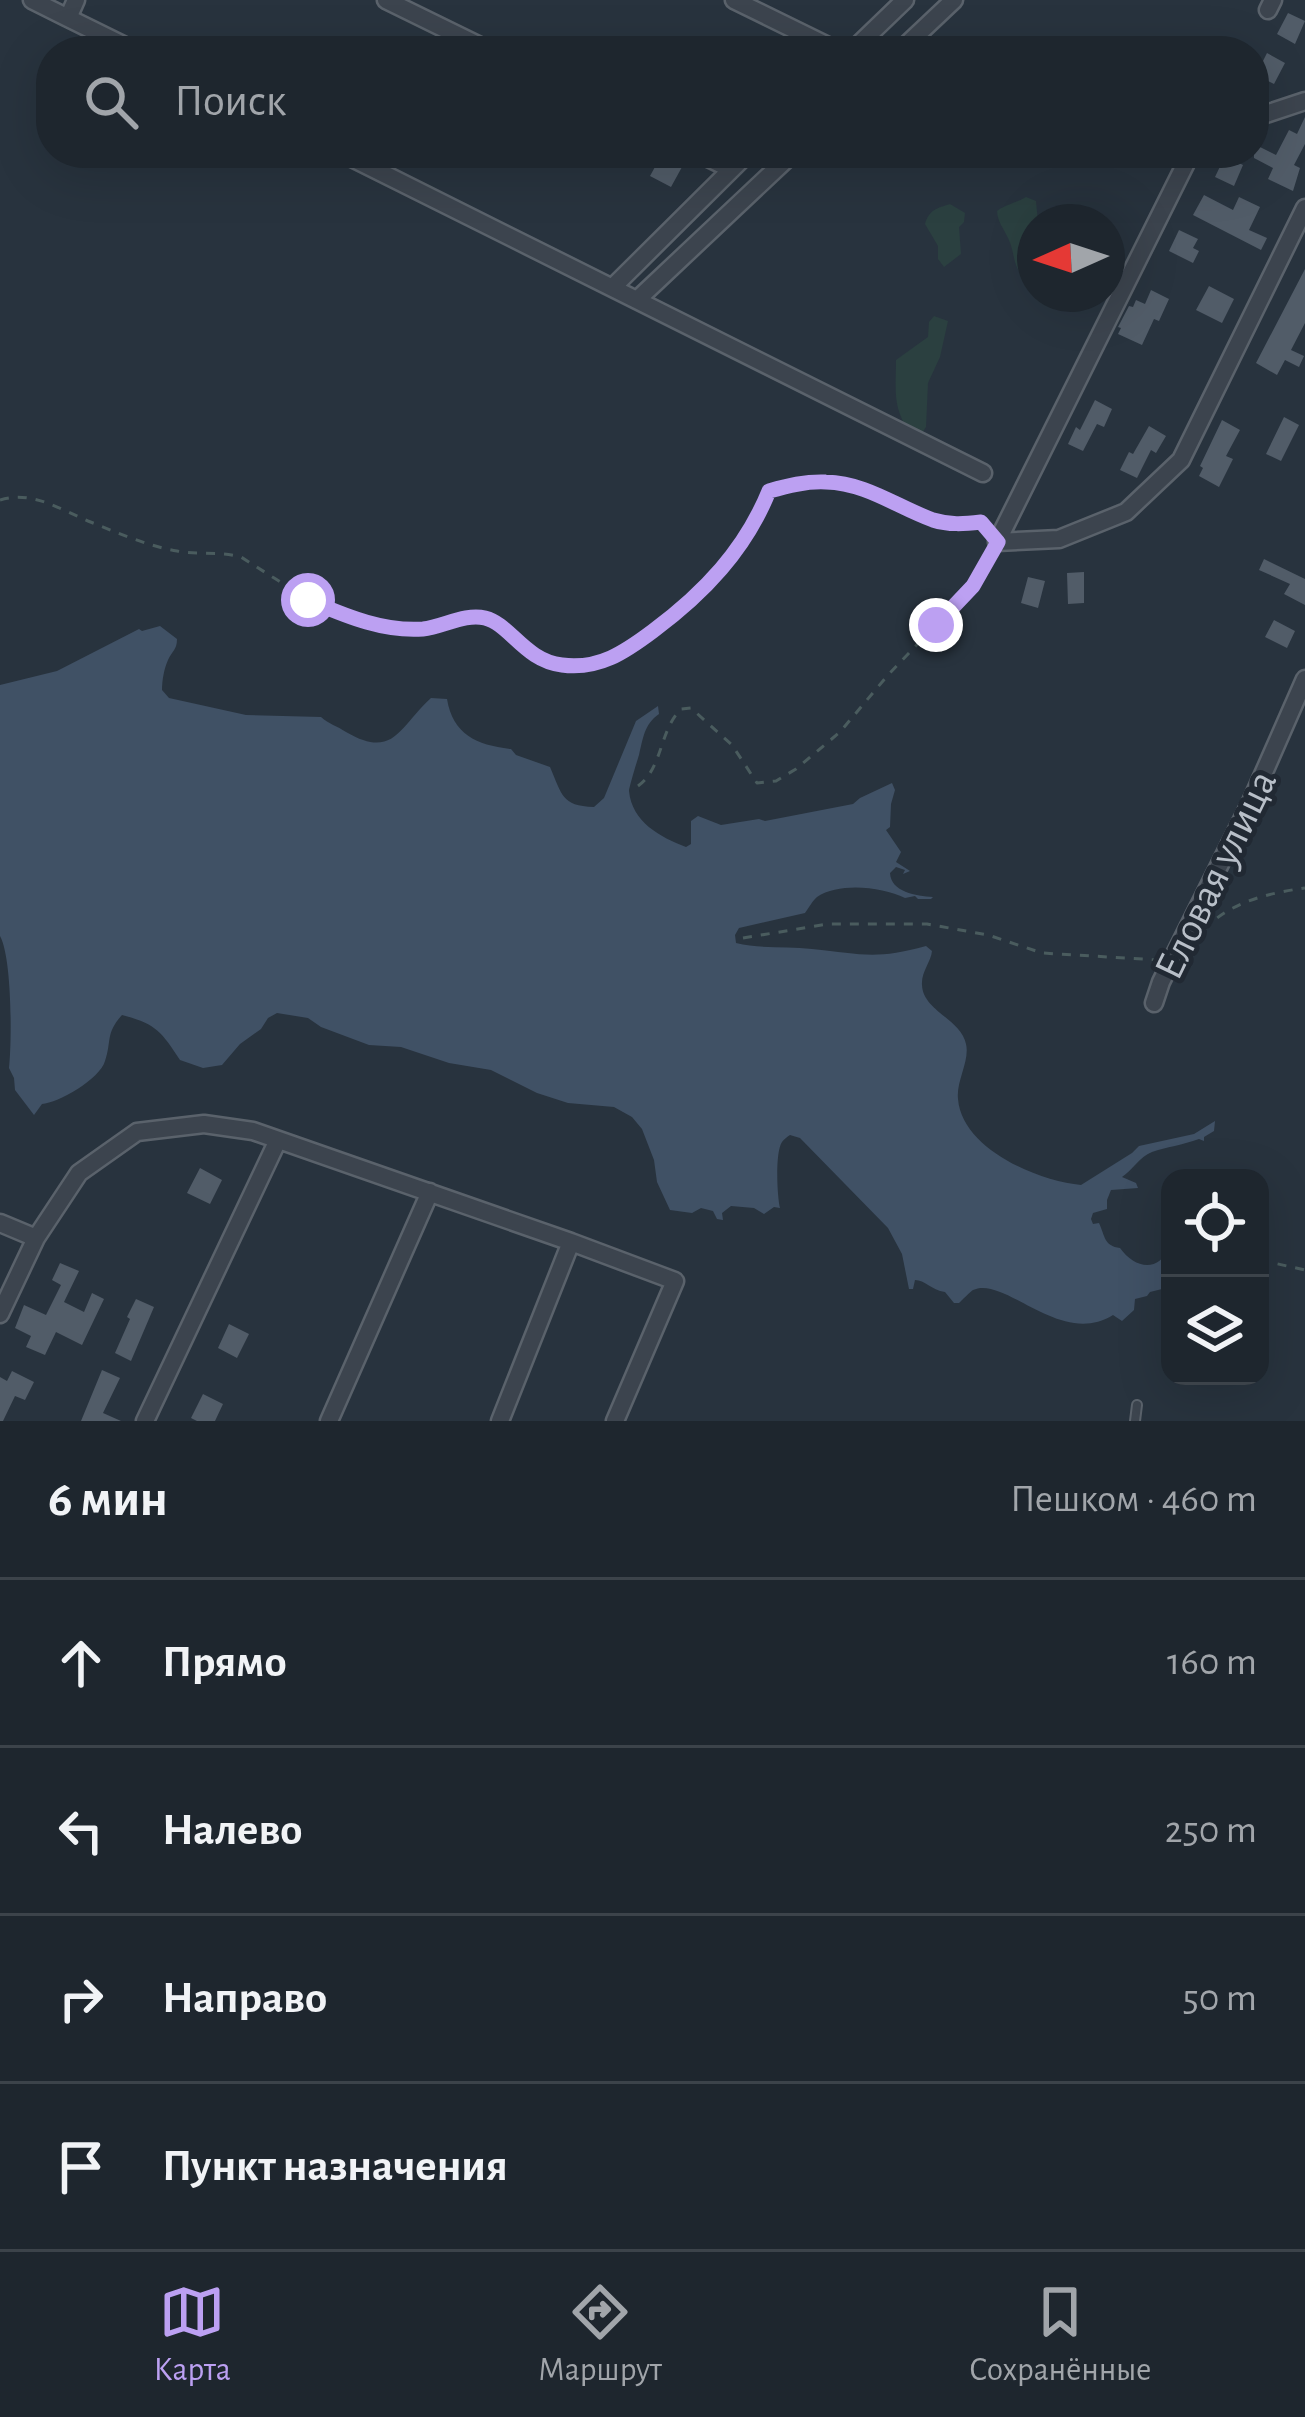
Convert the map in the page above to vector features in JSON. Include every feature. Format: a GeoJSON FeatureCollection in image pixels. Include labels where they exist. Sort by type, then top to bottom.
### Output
{"type":"FeatureCollection","features":[{"type":"Feature","properties":{"kind":"street"},"geometry":{"type":"LineString","coordinates":[[32,0],[105,36]]}},
{"type":"Feature","properties":{"kind":"street"},"geometry":{"type":"LineString","coordinates":[[68,17],[76,0]]}},
{"type":"Feature","properties":{"kind":"street"},"geometry":{"type":"LineString","coordinates":[[386,0],[459,36]]}},
{"type":"Feature","properties":{"kind":"street"},"geometry":{"type":"LineString","coordinates":[[734,0],[807,36]]}},
{"type":"Feature","properties":{"kind":"street"},"geometry":{"type":"LineString","coordinates":[[867,36],[905,0]]}},
{"type":"Feature","properties":{"kind":"street"},"geometry":{"type":"LineString","coordinates":[[916,36],[954,0]]}},
{"type":"Feature","properties":{"kind":"street"},"geometry":{"type":"LineString","coordinates":[[1269,113],[1305,101]]}},
{"type":"Feature","properties":{"kind":"street"},"geometry":{"type":"LineString","coordinates":[[372,168],[983,472]]}},
{"type":"Feature","properties":{"kind":"street"},"geometry":{"type":"LineString","coordinates":[[613,287],[731,170],[727,168]]}},
{"type":"Feature","properties":{"kind":"street"},"geometry":{"type":"LineString","coordinates":[[638,299],[777,168]]}},
{"type":"Feature","properties":{"kind":"street"},"geometry":{"type":"LineString","coordinates":[[1184,168],[998,542],[1059,539],[1126,512],[1181,460],[1305,208]]}},
{"type":"Feature","properties":{"kind":"street","name":"Еловая улица"},"geometry":{"type":"LineString","coordinates":[[1154,1003],[1305,679]]}},
{"type":"Feature","properties":{"kind":"street"},"geometry":{"type":"LineString","coordinates":[[0,1314],[36,1238],[79,1173],[137,1132],[204,1124],[253,1131],[675,1281],[615,1421]]}},
{"type":"Feature","properties":{"kind":"street"},"geometry":{"type":"LineString","coordinates":[[145,1421],[278,1140]]}},
{"type":"Feature","properties":{"kind":"street"},"geometry":{"type":"LineString","coordinates":[[329,1421],[430,1192]]}},
{"type":"Feature","properties":{"kind":"street"},"geometry":{"type":"LineString","coordinates":[[0,1223],[36,1238]]}},
{"type":"Feature","properties":{"kind":"street"},"geometry":{"type":"LineString","coordinates":[[500,1421],[571,1242]]}},
{"type":"Feature","properties":{"kind":"lane"},"geometry":{"type":"LineString","coordinates":[[1135,1421],[1138,1405]]}},
{"type":"Feature","properties":{"kind":"path"},"geometry":{"type":"LineString","coordinates":[[0,500],[14,496],[38,500],[122,535],[177,551],[242,557],[308,600],[379,626],[425,628],[481,616],[493,620],[534,656],[559,665],[607,661],[690,603],[732,558],[769,491],[806,482],[848,485],[935,520],[981,522],[998,542],[973,586],[840,732],[796,770],[776,781],[757,783],[718,730],[691,708],[681,709],[665,733],[652,772],[638,786]]}},
{"type":"Feature","properties":{"kind":"path"},"geometry":{"type":"LineString","coordinates":[[1196,940],[1230,910],[1277,892],[1305,888]]}},
{"type":"Feature","properties":{"kind":"path"},"geometry":{"type":"LineString","coordinates":[[743,938],[828,924],[927,924],[988,935],[1042,953],[1173,959]]}},
{"type":"Feature","properties":{"kind":"path"},"geometry":{"type":"LineString","coordinates":[[1269,1262],[1305,1270]]}},
{"type":"Feature","properties":{"kind":"green space"},"geometry":{"type":"Polygon","coordinates":[[[1026,197],[1036,201],[1017,204],[1017,267],[1011,245],[997,211],[1026,197]]]}},
{"type":"Feature","properties":{"kind":"green space"},"geometry":{"type":"Polygon","coordinates":[[[950,204],[965,213],[959,227],[961,254],[944,267],[925,224],[934,210],[950,204]]]}},
{"type":"Feature","properties":{"kind":"green space"},"geometry":{"type":"Polygon","coordinates":[[[934,316],[948,321],[928,383],[926,427],[922,433],[910,433],[898,406],[896,360],[928,337],[934,316]]]}},
{"type":"Feature","properties":{"kind":"water"},"geometry":{"type":"Polygon","coordinates":[[[160,626],[177,639],[163,678],[162,690],[169,698],[246,715],[321,717],[375,743],[394,736],[431,698],[447,699],[455,721],[468,736],[550,767],[564,797],[583,806],[594,807],[604,798],[636,721],[658,706],[659,714],[645,732],[629,791],[631,802],[641,820],[686,847],[691,844],[691,821],[698,816],[721,825],[765,821],[853,804],[892,783],[895,790],[886,830],[901,852],[896,862],[910,871],[903,874],[905,870],[896,867],[891,879],[906,892],[933,897],[905,898],[885,891],[837,889],[817,897],[805,913],[739,928],[736,943],[869,955],[926,946],[932,951],[922,980],[924,994],[966,1044],[958,1092],[963,1117],[987,1147],[1044,1177],[1081,1185],[1139,1146],[1194,1134],[1215,1121],[1214,1131],[1204,1141],[1143,1157],[1122,1177],[1138,1188],[1111,1190],[1107,1209],[1093,1213],[1091,1219],[1099,1223],[1108,1243],[1140,1264],[1161,1260],[1161,1289],[1135,1299],[1134,1310],[1122,1321],[1113,1315],[1093,1323],[1073,1323],[986,1288],[973,1290],[959,1303],[919,1280],[909,1289],[902,1254],[888,1228],[800,1138],[790,1135],[780,1147],[780,1208],[764,1214],[731,1206],[722,1213],[723,1220],[701,1208],[692,1213],[670,1210],[642,1129],[614,1107],[568,1103],[491,1070],[449,1063],[401,1047],[369,1045],[308,1018],[277,1013],[222,1065],[203,1068],[180,1060],[150,1026],[122,1015],[111,1033],[102,1068],[68,1095],[42,1104],[34,1115],[15,1090],[9,1068],[9,980],[0,936],[0,685],[57,671],[160,626]]]}},
{"type":"Feature","properties":{"kind":"building"},"geometry":{"type":"Polygon","coordinates":[[[1288,13],[1305,21],[1295,44],[1277,34],[1288,13]]]}},
{"type":"Feature","properties":{"kind":"building"},"geometry":{"type":"Polygon","coordinates":[[[1269,54],[1285,63],[1274,84],[1269,82],[1269,54]]]}},
{"type":"Feature","properties":{"kind":"building"},"geometry":{"type":"Polygon","coordinates":[[[1305,117],[1305,144],[1294,165],[1300,168],[1293,191],[1268,179],[1273,168],[1269,152],[1276,155],[1289,130],[1297,134],[1305,117]]]}},
{"type":"Feature","properties":{"kind":"building"},"geometry":{"type":"Polygon","coordinates":[[[654,168],[681,168],[671,187],[650,176],[654,168]]]}},
{"type":"Feature","properties":{"kind":"building"},"geometry":{"type":"Polygon","coordinates":[[[1219,168],[1242,168],[1234,186],[1215,177],[1219,168]]]}},
{"type":"Feature","properties":{"kind":"building"},"geometry":{"type":"Polygon","coordinates":[[[1204,195],[1233,210],[1239,197],[1260,207],[1249,230],[1267,238],[1261,250],[1193,215],[1204,195]]]}},
{"type":"Feature","properties":{"kind":"building"},"geometry":{"type":"Polygon","coordinates":[[[1179,230],[1198,239],[1193,263],[1169,251],[1179,230]]]}},
{"type":"Feature","properties":{"kind":"building"},"geometry":{"type":"Polygon","coordinates":[[[1305,269],[1305,323],[1291,350],[1304,356],[1299,367],[1285,360],[1277,375],[1256,363],[1305,269]]]}},
{"type":"Feature","properties":{"kind":"building"},"geometry":{"type":"Polygon","coordinates":[[[1209,286],[1234,299],[1222,323],[1196,310],[1209,286]]]}},
{"type":"Feature","properties":{"kind":"building"},"geometry":{"type":"Polygon","coordinates":[[[1151,290],[1169,299],[1142,345],[1118,334],[1118,327],[1129,306],[1136,300],[1145,304],[1151,290]]]}},
{"type":"Feature","properties":{"kind":"building"},"geometry":{"type":"Polygon","coordinates":[[[1095,400],[1112,409],[1104,427],[1097,424],[1083,451],[1068,444],[1095,400]]]}},
{"type":"Feature","properties":{"kind":"building"},"geometry":{"type":"Polygon","coordinates":[[[1284,417],[1299,425],[1281,461],[1266,454],[1284,417]]]}},
{"type":"Feature","properties":{"kind":"building"},"geometry":{"type":"Polygon","coordinates":[[[1222,420],[1240,430],[1226,456],[1233,459],[1219,487],[1199,476],[1222,420]]]}},
{"type":"Feature","properties":{"kind":"building"},"geometry":{"type":"Polygon","coordinates":[[[1149,426],[1166,436],[1156,453],[1151,450],[1137,478],[1120,470],[1149,426]]]}},
{"type":"Feature","properties":{"kind":"building"},"geometry":{"type":"Polygon","coordinates":[[[1264,559],[1305,579],[1305,605],[1284,594],[1290,584],[1259,570],[1264,559]]]}},
{"type":"Feature","properties":{"kind":"building"},"geometry":{"type":"Polygon","coordinates":[[[1084,572],[1084,603],[1068,604],[1067,573],[1084,572]]]}},
{"type":"Feature","properties":{"kind":"building"},"geometry":{"type":"Polygon","coordinates":[[[1028,577],[1045,581],[1038,608],[1021,603],[1028,577]]]}},
{"type":"Feature","properties":{"kind":"building"},"geometry":{"type":"Polygon","coordinates":[[[1274,620],[1295,631],[1287,648],[1265,637],[1274,620]]]}},
{"type":"Feature","properties":{"kind":"building"},"geometry":{"type":"Polygon","coordinates":[[[200,1168],[222,1180],[210,1204],[187,1193],[200,1168]]]}},
{"type":"Feature","properties":{"kind":"building"},"geometry":{"type":"Polygon","coordinates":[[[60,1263],[79,1271],[64,1302],[84,1312],[92,1293],[104,1299],[82,1345],[56,1332],[45,1355],[26,1347],[31,1336],[15,1328],[24,1305],[46,1315],[61,1285],[52,1280],[60,1263]]]}},
{"type":"Feature","properties":{"kind":"building"},"geometry":{"type":"Polygon","coordinates":[[[136,1299],[154,1307],[131,1361],[115,1353],[136,1299]]]}},
{"type":"Feature","properties":{"kind":"building"},"geometry":{"type":"Polygon","coordinates":[[[229,1324],[249,1334],[237,1358],[218,1348],[229,1324]]]}},
{"type":"Feature","properties":{"kind":"building"},"geometry":{"type":"Polygon","coordinates":[[[102,1370],[120,1378],[103,1413],[121,1421],[81,1421],[102,1370]]]}},
{"type":"Feature","properties":{"kind":"building"},"geometry":{"type":"Polygon","coordinates":[[[12,1371],[34,1382],[25,1400],[15,1396],[0,1421],[0,1377],[7,1381],[12,1371]]]}},
{"type":"Feature","properties":{"kind":"building"},"geometry":{"type":"Polygon","coordinates":[[[203,1394],[223,1404],[215,1421],[191,1418],[203,1394]]]}},
{"type":"Feature","properties":{"kind":"route"},"geometry":{"type":"LineString","coordinates":[[308,600],[379,626],[405,629],[481,616],[493,620],[534,656],[559,665],[607,661],[690,603],[716,577],[752,526],[769,491],[827,482],[870,491],[935,520],[981,522],[998,542],[973,586],[936,625]]}}]}
